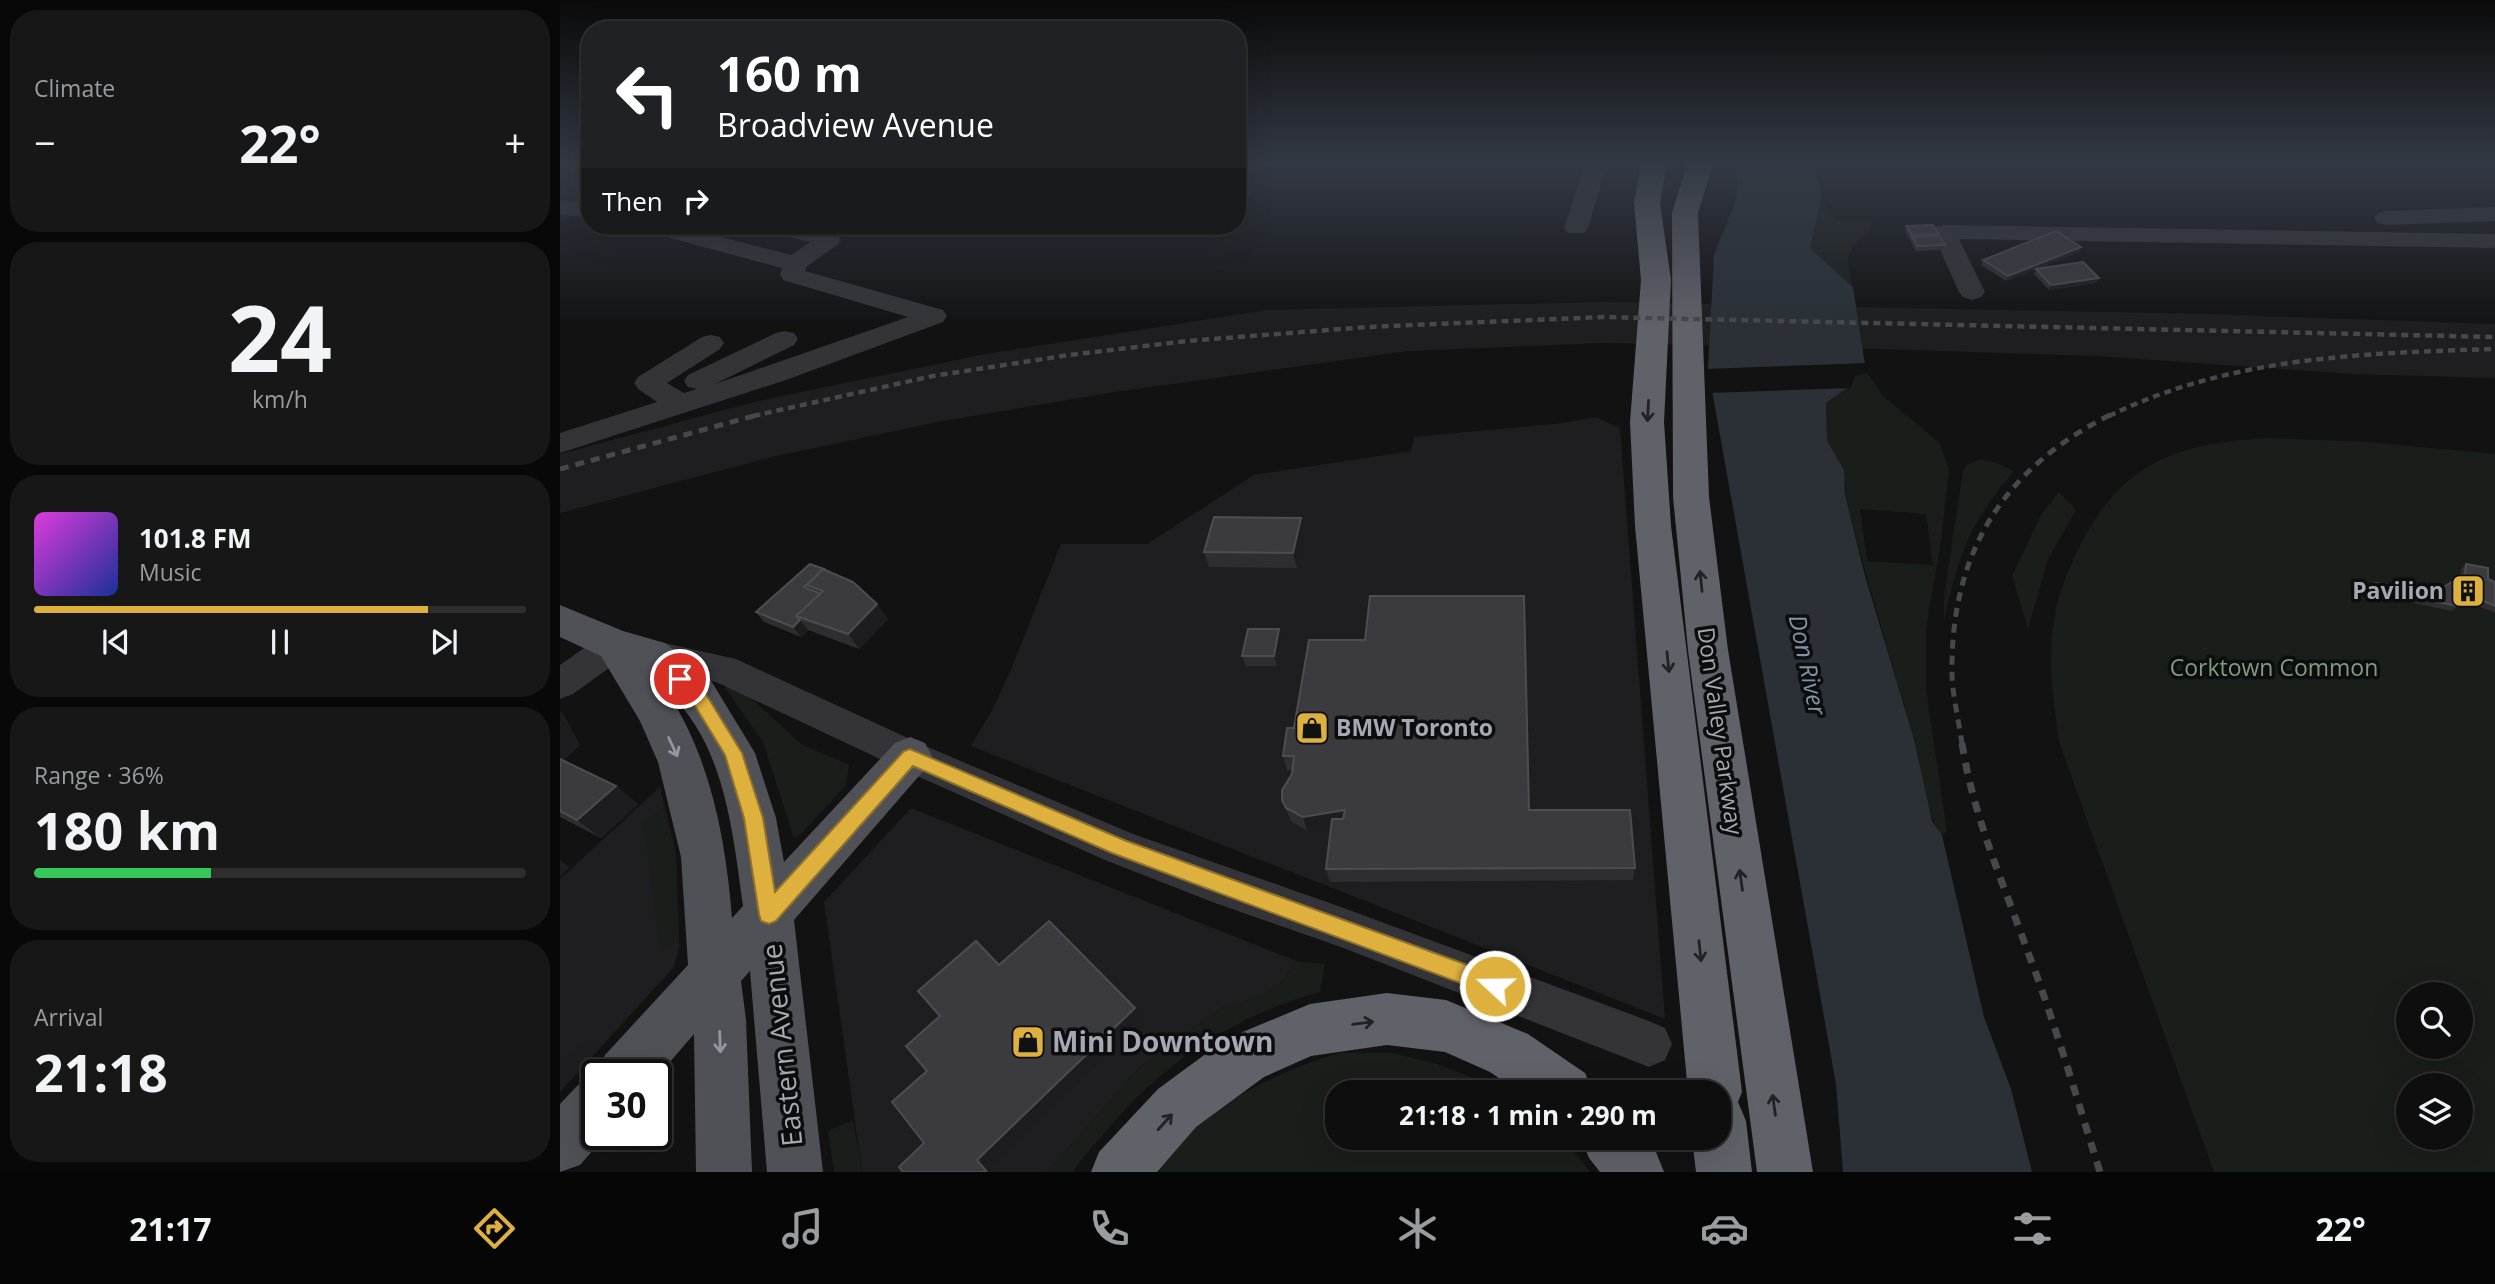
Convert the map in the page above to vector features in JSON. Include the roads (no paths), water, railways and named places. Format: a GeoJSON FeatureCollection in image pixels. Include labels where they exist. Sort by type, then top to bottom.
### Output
{"type":"FeatureCollection","features":[{"type":"Feature","properties":{"kind":"highway","name":"Don Valley Parkway"},"geometry":{"type":"LineString","coordinates":[[1662,219],[1647,422],[1653,526],[1714,1080]]}},
{"type":"Feature","properties":{"kind":"highway","name":"Don Valley Parkway"},"geometry":{"type":"LineString","coordinates":[[1702,219],[1686,287],[1691,497],[1708,650],[1785,1172]]}},
{"type":"Feature","properties":{"kind":"highway"},"geometry":{"type":"LineString","coordinates":[[1119,1172],[1177,1108],[1245,1058],[1310,1030],[1387,1019],[1446,1026],[1509,1053],[1548,1080]]}},
{"type":"Feature","properties":{"kind":"highway"},"geometry":{"type":"LineString","coordinates":[[1619,1150],[1636,1172]]}},
{"type":"Feature","properties":{"kind":"highway"},"geometry":{"type":"LineString","coordinates":[[1721,1150],[1724,1172]]}},
{"type":"Feature","properties":{"kind":"main road","name":"Eastern Avenue"},"geometry":{"type":"LineString","coordinates":[[560,620],[633,649],[695,691],[733,753],[753,818],[769,914],[795,1172]]}},
{"type":"Feature","properties":{"kind":"main road"},"geometry":{"type":"LineString","coordinates":[[633,649],[680,762],[704,858],[720,1020],[724,1172]]}},
{"type":"Feature","properties":{"kind":"main road"},"geometry":{"type":"LineString","coordinates":[[638,1059],[910,756]]}},
{"type":"Feature","properties":{"kind":"main road"},"geometry":{"type":"LineString","coordinates":[[560,1145],[581,1122]]}},
{"type":"Feature","properties":{"kind":"street"},"geometry":{"type":"LineString","coordinates":[[1576,228],[1579,219]]}},
{"type":"Feature","properties":{"kind":"street"},"geometry":{"type":"LineString","coordinates":[[2165,234],[2265,223],[2375,219]]}},
{"type":"Feature","properties":{"kind":"street"},"geometry":{"type":"LineString","coordinates":[[1972,292],[1944,232],[2495,242]]}},
{"type":"Feature","properties":{"kind":"street"},"geometry":{"type":"LineString","coordinates":[[686,235],[795,264]]}},
{"type":"Feature","properties":{"kind":"street"},"geometry":{"type":"LineString","coordinates":[[560,443],[674,400],[776,374],[934,316],[792,275],[795,264],[829,240],[809,235]]}},
{"type":"Feature","properties":{"kind":"street"},"geometry":{"type":"LineString","coordinates":[[674,400],[785,339]]}},
{"type":"Feature","properties":{"kind":"street"},"geometry":{"type":"LineString","coordinates":[[674,400],[648,383],[711,343]]}},
{"type":"Feature","properties":{"kind":"street"},"geometry":{"type":"LineString","coordinates":[[560,684],[633,649],[720,668],[910,756],[1119,847],[1215,884],[1341,927],[1649,1044]]}},
{"type":"Feature","properties":{"kind":"water","name":"Don River"},"geometry":{"type":"Polygon","coordinates":[[[1729,219],[1817,219],[1810,248],[1853,287],[1866,371],[1852,373],[1847,388],[1826,403],[1827,441],[1844,470],[1845,495],[1865,576],[1914,739],[1932,821],[1942,835],[1984,1017],[2011,1089],[2032,1172],[1843,1172],[1836,1084],[1708,368],[1714,255],[1729,219]]]}},
{"type":"Feature","properties":{"kind":"railway"},"geometry":{"type":"LineString","coordinates":[[757,415],[933,376],[1069,355],[1187,341],[1367,327],[1604,317],[2495,337]]}},
{"type":"Feature","properties":{"kind":"railway"},"geometry":{"type":"LineString","coordinates":[[2109,416],[2155,396],[2201,381],[2249,370],[2346,356],[2495,349]]}},
{"type":"Feature","properties":{"kind":"railway"},"geometry":{"type":"LineString","coordinates":[[757,415],[761,414]]}},
{"type":"Feature","properties":{"kind":"railway"},"geometry":{"type":"LineString","coordinates":[[1962,744],[1952,675],[1954,631],[1961,590],[1973,553],[1990,519],[2013,488],[2041,460],[2074,436],[2112,414]]}},
{"type":"Feature","properties":{"kind":"railway"},"geometry":{"type":"LineString","coordinates":[[560,469],[757,415]]}},
{"type":"Feature","properties":{"kind":"railway"},"geometry":{"type":"LineString","coordinates":[[1962,743],[1981,824],[2048,1009],[2100,1172]]}},
{"type":"Feature","properties":{"kind":"place","name":"Pavilion"},"geometry":{"type":"Point","coordinates":[2468,591]}},
{"type":"Feature","properties":{"kind":"place","name":"BMW Toronto"},"geometry":{"type":"Point","coordinates":[1312,728]}},
{"type":"Feature","properties":{"kind":"place","name":"Mini Downtown"},"geometry":{"type":"Point","coordinates":[1028,1042]}},
{"type":"Feature","properties":{"kind":"park label","name":"Corktown Common"},"geometry":{"type":"Point","coordinates":[2274,668]}}]}
